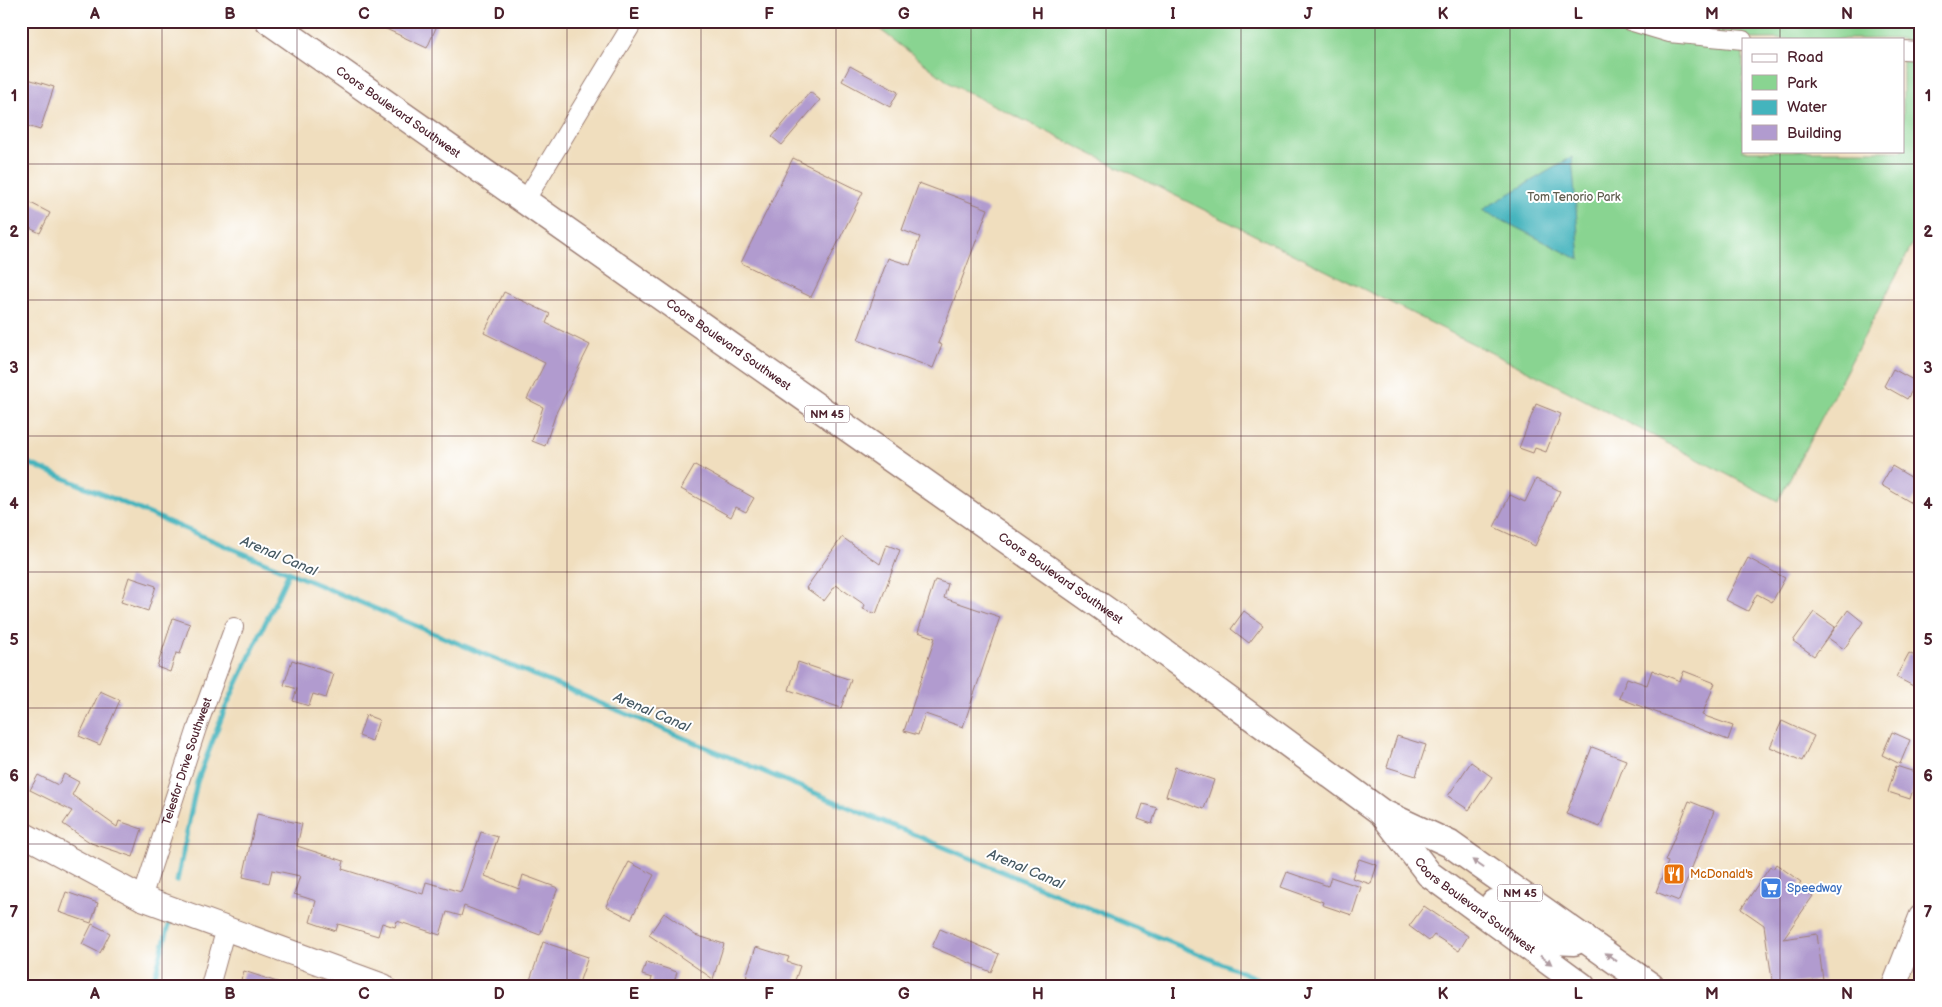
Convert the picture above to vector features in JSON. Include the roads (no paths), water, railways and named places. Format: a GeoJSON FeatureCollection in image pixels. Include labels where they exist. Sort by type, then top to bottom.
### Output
{"type":"FeatureCollection","features":[{"type":"Feature","properties":{"kind":"main road","name":"Coors Boulevard Southwest"},"geometry":{"type":"LineString","coordinates":[[269,21],[1116,617],[1382,812],[1450,844],[1651,986]]}},
{"type":"Feature","properties":{"kind":"main road","name":"Coors Boulevard Southwest"},"geometry":{"type":"LineString","coordinates":[[1382,812],[1429,874],[1582,986]]}},
{"type":"Feature","properties":{"kind":"main road"},"geometry":{"type":"LineString","coordinates":[[1429,874],[1488,899],[1554,941],[1574,942],[1583,937]]}},
{"type":"Feature","properties":{"kind":"street"},"geometry":{"type":"LineString","coordinates":[[525,201],[634,21]]}},
{"type":"Feature","properties":{"kind":"street"},"geometry":{"type":"LineString","coordinates":[[1629,21],[1668,33],[1742,40]]}},
{"type":"Feature","properties":{"kind":"street"},"geometry":{"type":"LineString","coordinates":[[1904,50],[1921,51]]}},
{"type":"Feature","properties":{"kind":"street","name":"Telesfor Drive Southwest"},"geometry":{"type":"LineString","coordinates":[[142,898],[197,728],[234,627]]}},
{"type":"Feature","properties":{"kind":"street"},"geometry":{"type":"LineString","coordinates":[[21,833],[142,898],[383,986]]}},
{"type":"Feature","properties":{"kind":"street"},"geometry":{"type":"LineString","coordinates":[[1894,986],[1921,917]]}},
{"type":"Feature","properties":{"kind":"street"},"geometry":{"type":"LineString","coordinates":[[210,986],[226,928]]}},
{"type":"Feature","properties":{"kind":"water"},"geometry":{"type":"Polygon","coordinates":[[[1572,157],[1580,260],[1482,210],[1572,157]]]}},
{"type":"Feature","properties":{"kind":"waterway","name":"Arenal Canal"},"geometry":{"type":"LineString","coordinates":[[21,460],[1275,986]]}},
{"type":"Feature","properties":{"kind":"waterway"},"geometry":{"type":"LineString","coordinates":[[177,881],[197,782],[224,711],[289,572]]}},
{"type":"Feature","properties":{"kind":"waterway"},"geometry":{"type":"LineString","coordinates":[[152,986],[169,925]]}},
{"type":"Feature","properties":{"kind":"place","name":"McDonald's"},"geometry":{"type":"Point","coordinates":[1674,874]}},
{"type":"Feature","properties":{"kind":"place","name":"Speedway"},"geometry":{"type":"Point","coordinates":[1771,888]}},
{"type":"Feature","properties":{"kind":"park label","name":"Tom Tenorio Park"},"geometry":{"type":"Point","coordinates":[1574,197]}}]}
